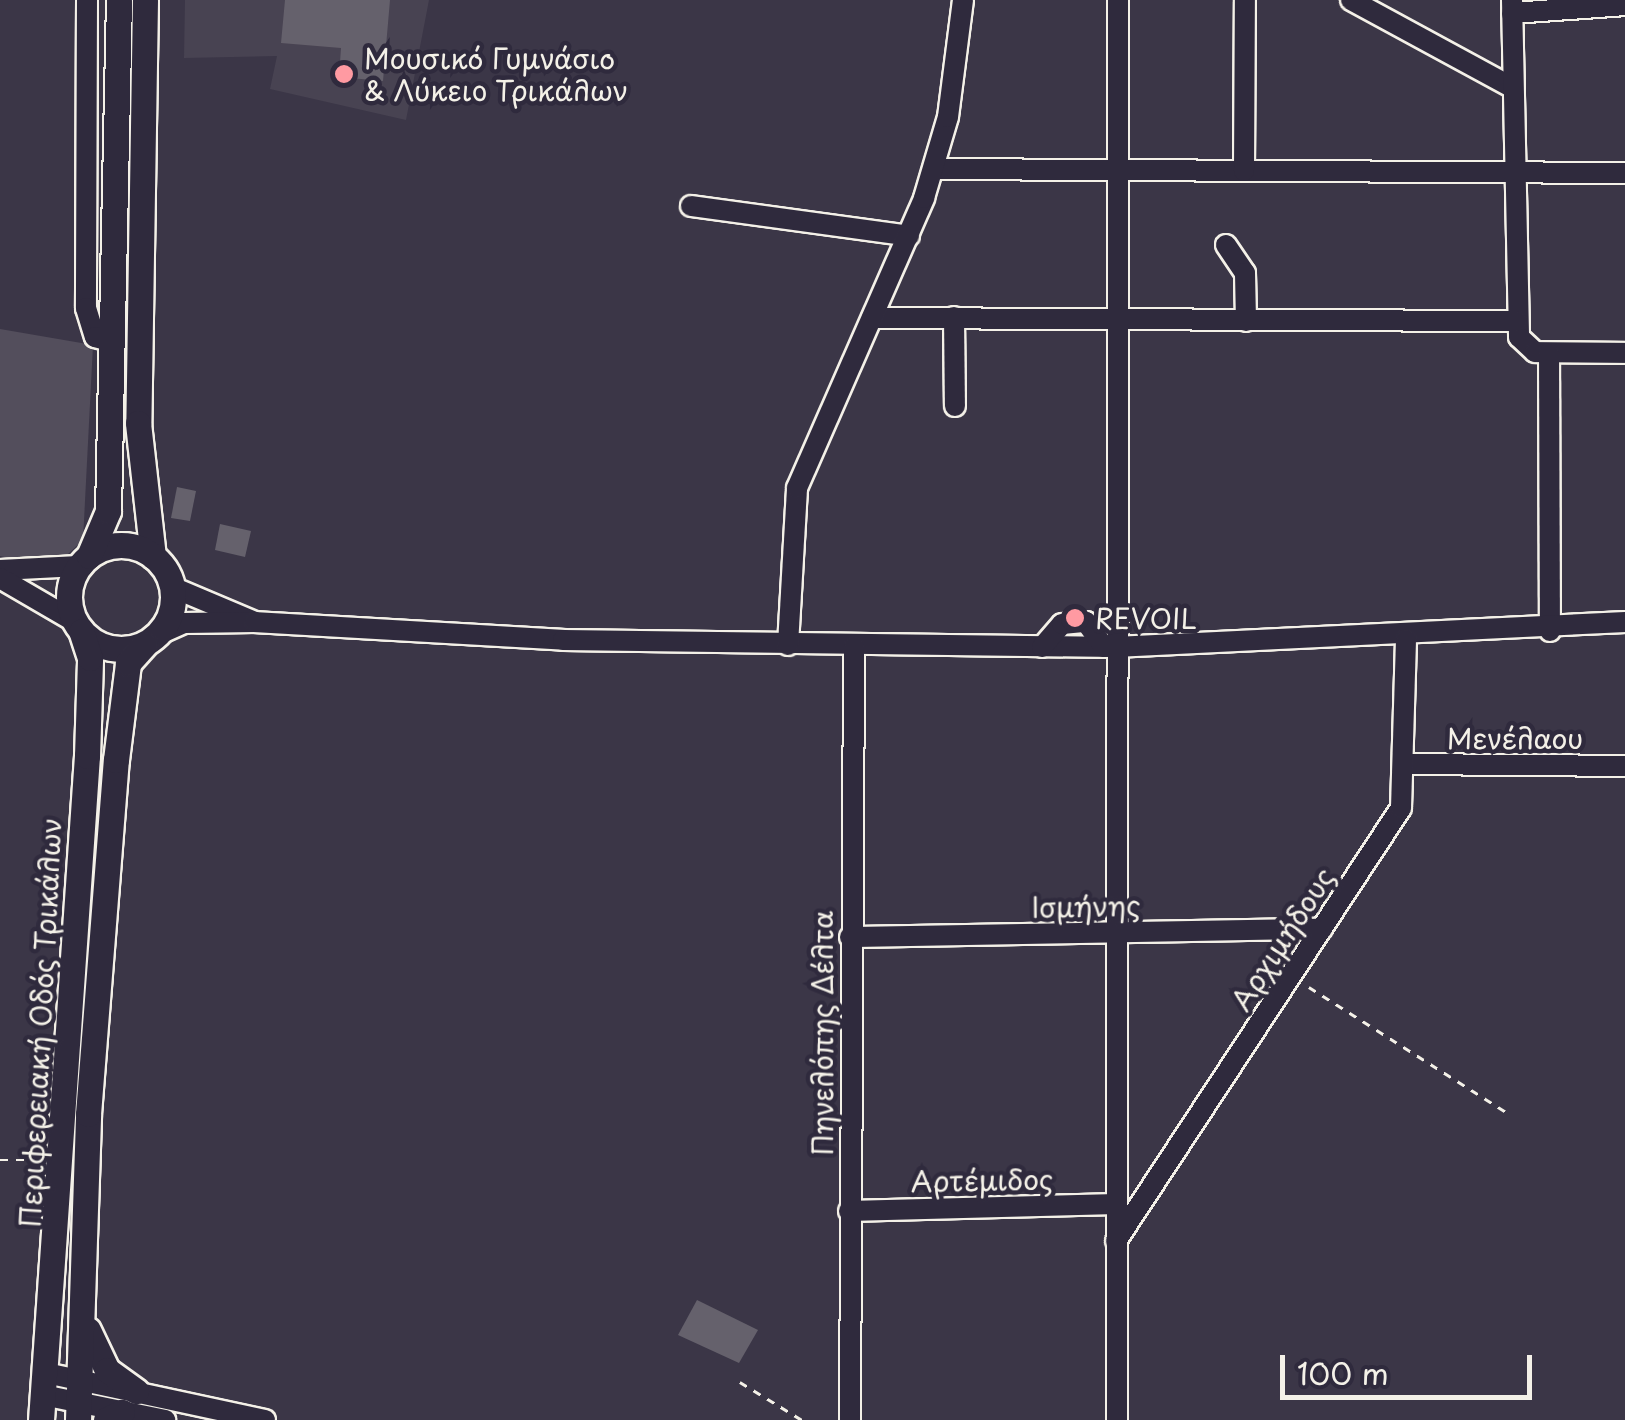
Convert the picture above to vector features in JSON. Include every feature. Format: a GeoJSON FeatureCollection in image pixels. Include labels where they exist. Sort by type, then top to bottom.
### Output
{"type":"FeatureCollection","features":[{"type":"Feature","properties":{"kind":"main road"},"geometry":{"type":"LineString","coordinates":[[119,0],[108,511],[68,593],[78,626],[106,648],[152,639],[172,587],[154,556],[138,423],[145,0]]}},
{"type":"Feature","properties":{"kind":"main road"},"geometry":{"type":"LineString","coordinates":[[84,561],[115,545],[154,556]]}},
{"type":"Feature","properties":{"kind":"main road","name":"Περιφερειακή Οδός Τρικάλων"},"geometry":{"type":"LineString","coordinates":[[43,1396],[62,1160],[90,658],[78,626]]}},
{"type":"Feature","properties":{"kind":"main road","name":"Περιφερειακή Οδός Τρικάλων"},"geometry":{"type":"LineString","coordinates":[[78,1412],[86,1324],[88,1114],[116,760],[128,663],[152,639]]}},
{"type":"Feature","properties":{"kind":"main road"},"geometry":{"type":"LineString","coordinates":[[86,1324],[121,1408]]}},
{"type":"Feature","properties":{"kind":"street"},"geometry":{"type":"LineString","coordinates":[[88,0],[86,308],[95,337],[110,341]]}},
{"type":"Feature","properties":{"kind":"street"},"geometry":{"type":"LineString","coordinates":[[788,645],[797,488],[909,236],[934,169],[963,0]]}},
{"type":"Feature","properties":{"kind":"street"},"geometry":{"type":"LineString","coordinates":[[1118,0],[1117,320],[1109,647],[1116,932],[1118,1420]]}},
{"type":"Feature","properties":{"kind":"street"},"geometry":{"type":"LineString","coordinates":[[1244,171],[1245,0]]}},
{"type":"Feature","properties":{"kind":"street"},"geometry":{"type":"LineString","coordinates":[[1352,0],[1514,88]]}},
{"type":"Feature","properties":{"kind":"street"},"geometry":{"type":"LineString","coordinates":[[1625,5],[1512,6],[1517,321],[1525,348],[1550,353],[1625,353]]}},
{"type":"Feature","properties":{"kind":"street"},"geometry":{"type":"LineString","coordinates":[[934,169],[1625,173]]}},
{"type":"Feature","properties":{"kind":"street"},"geometry":{"type":"LineString","coordinates":[[691,206],[909,236]]}},
{"type":"Feature","properties":{"kind":"street"},"geometry":{"type":"LineString","coordinates":[[1226,246],[1245,273],[1246,320]]}},
{"type":"Feature","properties":{"kind":"street"},"geometry":{"type":"LineString","coordinates":[[954,317],[955,406]]}},
{"type":"Feature","properties":{"kind":"street"},"geometry":{"type":"LineString","coordinates":[[872,318],[1517,321]]}},
{"type":"Feature","properties":{"kind":"street"},"geometry":{"type":"LineString","coordinates":[[1550,353],[1550,631]]}},
{"type":"Feature","properties":{"kind":"street"},"geometry":{"type":"LineString","coordinates":[[0,570],[84,561]]}},
{"type":"Feature","properties":{"kind":"street"},"geometry":{"type":"LineString","coordinates":[[0,578],[78,626]]}},
{"type":"Feature","properties":{"kind":"street"},"geometry":{"type":"LineString","coordinates":[[172,587],[255,622]]}},
{"type":"Feature","properties":{"kind":"street"},"geometry":{"type":"LineString","coordinates":[[152,639],[184,623],[255,622],[788,645],[1109,647],[1406,640],[1625,622]]}},
{"type":"Feature","properties":{"kind":"street","name":"Αρχιμήδους"},"geometry":{"type":"LineString","coordinates":[[1116,1240],[1401,808],[1406,640]]}},
{"type":"Feature","properties":{"kind":"street","name":"Πηνελόπης Δέλτα"},"geometry":{"type":"LineString","coordinates":[[850,1420],[854,646]]}},
{"type":"Feature","properties":{"kind":"street","name":"Μενέλαου"},"geometry":{"type":"LineString","coordinates":[[1405,764],[1625,766]]}},
{"type":"Feature","properties":{"kind":"street","name":"Ισμήνης"},"geometry":{"type":"LineString","coordinates":[[850,938],[1322,928]]}},
{"type":"Feature","properties":{"kind":"street","name":"Αρτέμιδος"},"geometry":{"type":"LineString","coordinates":[[849,1211],[1116,1204]]}},
{"type":"Feature","properties":{"kind":"street"},"geometry":{"type":"LineString","coordinates":[[43,1396],[81,1378],[121,1408],[164,1420]]}},
{"type":"Feature","properties":{"kind":"street"},"geometry":{"type":"LineString","coordinates":[[43,1396],[78,1412],[121,1408],[265,1420]]}},
{"type":"Feature","properties":{"kind":"path"},"geometry":{"type":"LineString","coordinates":[[1292,976],[1506,1112]]}},
{"type":"Feature","properties":{"kind":"path"},"geometry":{"type":"LineString","coordinates":[[0,1160],[62,1160]]}},
{"type":"Feature","properties":{"kind":"path"},"geometry":{"type":"LineString","coordinates":[[740,1382],[802,1420]]}},
{"type":"Feature","properties":{"kind":"shaded area","name":"Μουσικό Γυμνάσιο & Λύκειο Τρικάλων"},"geometry":{"type":"Polygon","coordinates":[[[185,0],[429,0],[406,120],[270,89],[277,56],[184,58],[185,0]]]}},
{"type":"Feature","properties":{"kind":"shaded area"},"geometry":{"type":"Polygon","coordinates":[[[0,329],[93,345],[83,540],[53,568],[0,556],[0,329]]]}},
{"type":"Feature","properties":{"kind":"building"},"geometry":{"type":"Polygon","coordinates":[[[285,0],[390,0],[383,81],[339,77],[341,48],[281,43],[285,0]]]}},
{"type":"Feature","properties":{"kind":"building"},"geometry":{"type":"Polygon","coordinates":[[[177,487],[196,491],[190,521],[171,518],[177,487]]]}},
{"type":"Feature","properties":{"kind":"building"},"geometry":{"type":"Polygon","coordinates":[[[220,524],[251,531],[245,557],[215,550],[220,524]]]}},
{"type":"Feature","properties":{"kind":"building"},"geometry":{"type":"Polygon","coordinates":[[[697,1300],[758,1330],[739,1363],[678,1335],[697,1300]]]}},
{"type":"Feature","properties":{"kind":"place","name":"Μουσικό Γυμνάσιο & Λύκειο Τρικάλων"},"geometry":{"type":"Point","coordinates":[344,74]}},
{"type":"Feature","properties":{"kind":"place","name":"REVOIL"},"geometry":{"type":"Point","coordinates":[1075,618]}}]}
